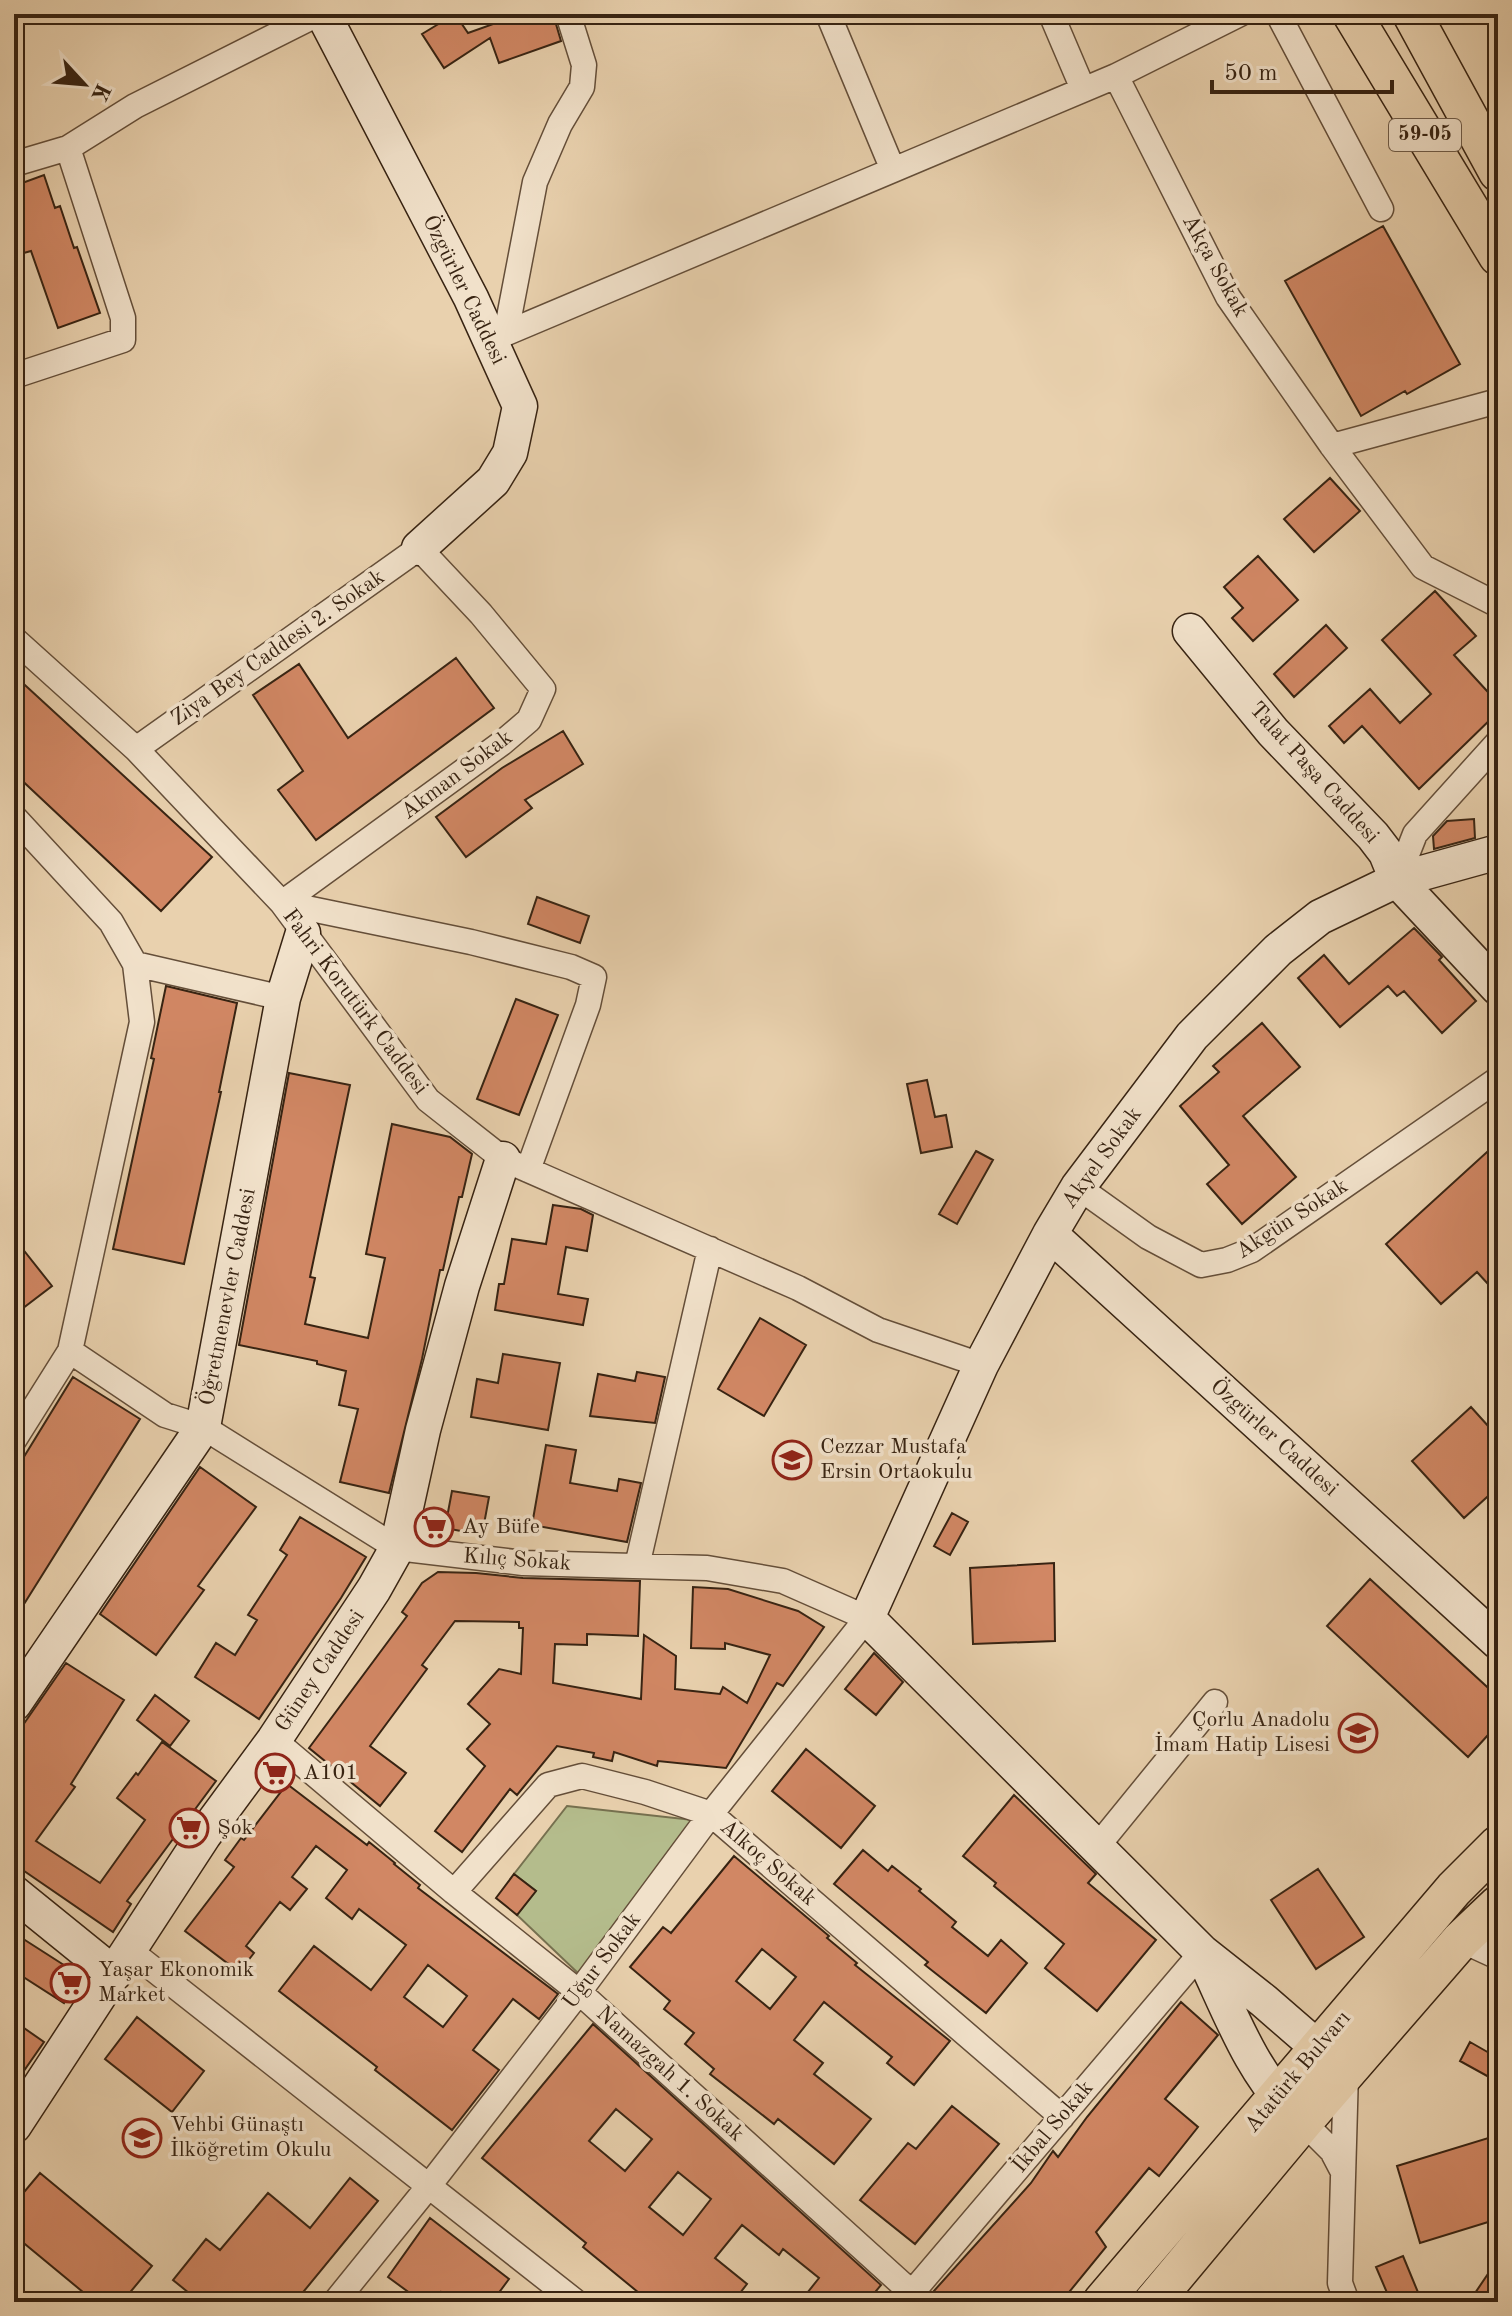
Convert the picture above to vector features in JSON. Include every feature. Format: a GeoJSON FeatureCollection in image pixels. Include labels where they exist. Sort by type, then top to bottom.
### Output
{"type":"FeatureCollection","features":[{"type":"Feature","properties":{"kind":"main road","name":"59-05"},"geometry":{"type":"LineString","coordinates":[[1352,14],[1498,256]]}},
{"type":"Feature","properties":{"kind":"main road"},"geometry":{"type":"LineString","coordinates":[[1412,14],[1498,172]]}},
{"type":"Feature","properties":{"kind":"main road","name":"Atatürk Bulvarı"},"geometry":{"type":"LineString","coordinates":[[1102,2302],[1454,1889],[1498,1845]]}},
{"type":"Feature","properties":{"kind":"main road","name":"Atatürk Bulvarı"},"geometry":{"type":"LineString","coordinates":[[1153,2302],[1346,2072],[1461,1940],[1498,1905]]}},
{"type":"Feature","properties":{"kind":"street"},"geometry":{"type":"LineString","coordinates":[[14,164],[68,148],[135,106],[320,14]]}},
{"type":"Feature","properties":{"kind":"street","name":"Özgürler Caddesi"},"geometry":{"type":"LineString","coordinates":[[320,14],[471,298],[498,336],[520,406],[510,453],[493,481],[419,548]]}},
{"type":"Feature","properties":{"kind":"street"},"geometry":{"type":"LineString","coordinates":[[498,336],[535,182],[560,124],[582,87],[584,65],[568,14]]}},
{"type":"Feature","properties":{"kind":"street"},"geometry":{"type":"LineString","coordinates":[[828,14],[893,170]]}},
{"type":"Feature","properties":{"kind":"street"},"geometry":{"type":"LineString","coordinates":[[1051,14],[1083,89]]}},
{"type":"Feature","properties":{"kind":"street"},"geometry":{"type":"LineString","coordinates":[[498,336],[1116,76],[1240,14]]}},
{"type":"Feature","properties":{"kind":"street"},"geometry":{"type":"LineString","coordinates":[[1278,14],[1381,209]]}},
{"type":"Feature","properties":{"kind":"street","name":"Akça Sokak"},"geometry":{"type":"LineString","coordinates":[[1116,76],[1228,297],[1332,446],[1423,567],[1498,605]]}},
{"type":"Feature","properties":{"kind":"street"},"geometry":{"type":"LineString","coordinates":[[14,376],[123,340],[123,318],[68,148]]}},
{"type":"Feature","properties":{"kind":"street"},"geometry":{"type":"LineString","coordinates":[[1332,446],[1498,401]]}},
{"type":"Feature","properties":{"kind":"street","name":"Ziya Bey Caddesi 2. Sokak"},"geometry":{"type":"LineString","coordinates":[[136,749],[419,548]]}},
{"type":"Feature","properties":{"kind":"street","name":"Akman Sokak"},"geometry":{"type":"LineString","coordinates":[[282,903],[502,743],[529,720],[543,689],[481,614],[419,548]]}},
{"type":"Feature","properties":{"kind":"street","name":"Talat Paşa Caddesi"},"geometry":{"type":"LineString","coordinates":[[1190,631],[1273,732],[1373,836],[1386,853],[1397,880],[1498,988]]}},
{"type":"Feature","properties":{"kind":"street","name":"Fahri Korutürk Caddesi"},"geometry":{"type":"LineString","coordinates":[[14,639],[136,749],[282,903],[428,1100],[516,1164],[798,1288],[878,1330],[981,1365]]}},
{"type":"Feature","properties":{"kind":"street"},"geometry":{"type":"LineString","coordinates":[[1397,880],[1415,834],[1498,742]]}},
{"type":"Feature","properties":{"kind":"street"},"geometry":{"type":"LineString","coordinates":[[14,817],[36,837],[111,922],[135,964],[142,1022],[70,1351],[14,1440]]}},
{"type":"Feature","properties":{"kind":"street","name":"Akyel Sokak"},"geometry":{"type":"LineString","coordinates":[[867,1618],[981,1365],[1050,1234],[1078,1187],[1192,1036],[1278,950],[1320,917],[1397,880],[1498,852]]}},
{"type":"Feature","properties":{"kind":"street"},"geometry":{"type":"LineString","coordinates":[[282,903],[485,946],[571,967],[594,977],[588,1005],[516,1164]]}},
{"type":"Feature","properties":{"kind":"street","name":"Öğretmenevler Caddesi"},"geometry":{"type":"LineString","coordinates":[[14,1704],[203,1427],[283,998],[303,933]]}},
{"type":"Feature","properties":{"kind":"street"},"geometry":{"type":"LineString","coordinates":[[135,964],[283,998]]}},
{"type":"Feature","properties":{"kind":"street","name":"Akgün Sokak"},"geometry":{"type":"LineString","coordinates":[[1078,1187],[1148,1237],[1201,1265],[1227,1260],[1252,1250],[1498,1079]]}},
{"type":"Feature","properties":{"kind":"street","name":"Güney Caddesi"},"geometry":{"type":"LineString","coordinates":[[14,2126],[204,1835],[274,1740],[374,1589],[397,1548],[423,1430],[462,1286],[516,1164]]}},
{"type":"Feature","properties":{"kind":"street","name":"Özgürler Caddesi"},"geometry":{"type":"LineString","coordinates":[[1050,1234],[1498,1642]]}},
{"type":"Feature","properties":{"kind":"street"},"geometry":{"type":"LineString","coordinates":[[637,1566],[710,1249]]}},
{"type":"Feature","properties":{"kind":"street","name":"Kılıç Sokak"},"geometry":{"type":"LineString","coordinates":[[70,1351],[165,1415],[203,1427],[397,1548],[523,1563],[707,1568],[783,1581],[867,1618]]}},
{"type":"Feature","properties":{"kind":"street"},"geometry":{"type":"LineString","coordinates":[[867,1618],[1202,1952],[1346,2072],[1340,2283],[1347,2302]]}},
{"type":"Feature","properties":{"kind":"street","name":"Uğur Sokak"},"geometry":{"type":"LineString","coordinates":[[335,2302],[579,1992],[711,1814],[867,1618]]}},
{"type":"Feature","properties":{"kind":"street"},"geometry":{"type":"LineString","coordinates":[[1096,1848],[1215,1702]]}},
{"type":"Feature","properties":{"kind":"street","name":"Namazgah 1. Sokak"},"geometry":{"type":"LineString","coordinates":[[274,1740],[454,1892],[579,1992],[908,2298]]}},
{"type":"Feature","properties":{"kind":"street","name":"Alkoç Sokak"},"geometry":{"type":"LineString","coordinates":[[454,1892],[548,1785],[582,1776],[645,1792],[711,1814],[1062,2117]]}},
{"type":"Feature","properties":{"kind":"street"},"geometry":{"type":"LineString","coordinates":[[14,1893],[121,1962],[428,2187],[576,2302]]}},
{"type":"Feature","properties":{"kind":"street"},"geometry":{"type":"LineString","coordinates":[[1461,1940],[1498,1957]]}},
{"type":"Feature","properties":{"kind":"street"},"geometry":{"type":"LineString","coordinates":[[1202,1952],[1275,2096],[1332,2151],[1343,2172]]}},
{"type":"Feature","properties":{"kind":"street","name":"İkbal Sokak"},"geometry":{"type":"LineString","coordinates":[[908,2298],[1202,1952]]}},
{"type":"Feature","properties":{"kind":"green space"},"geometry":{"type":"Polygon","coordinates":[[[567,1806],[693,1820],[580,1975],[517,1915],[536,1891],[514,1874],[567,1806]]]}},
{"type":"Feature","properties":{"kind":"building"},"geometry":{"type":"Polygon","coordinates":[[[455,14],[468,33],[521,14],[553,14],[561,41],[499,63],[490,38],[444,68],[422,34],[455,14]]]}},
{"type":"Feature","properties":{"kind":"building"},"geometry":{"type":"Polygon","coordinates":[[[44,175],[55,208],[60,206],[74,248],[77,247],[100,313],[58,328],[31,251],[20,254],[14,236],[14,186],[44,175]]]}},
{"type":"Feature","properties":{"kind":"building"},"geometry":{"type":"Polygon","coordinates":[[[1383,226],[1460,364],[1361,416],[1285,281],[1383,226]]]}},
{"type":"Feature","properties":{"kind":"building"},"geometry":{"type":"Polygon","coordinates":[[[1330,478],[1360,511],[1314,552],[1284,519],[1330,478]]]}},
{"type":"Feature","properties":{"kind":"building"},"geometry":{"type":"Polygon","coordinates":[[[1258,556],[1298,600],[1253,641],[1232,618],[1243,608],[1224,587],[1258,556]]]}},
{"type":"Feature","properties":{"kind":"building"},"geometry":{"type":"Polygon","coordinates":[[[1435,591],[1476,636],[1454,655],[1498,703],[1498,712],[1419,789],[1362,726],[1344,743],[1329,726],[1370,689],[1400,723],[1431,694],[1382,640],[1435,591]]]}},
{"type":"Feature","properties":{"kind":"building"},"geometry":{"type":"Polygon","coordinates":[[[1326,625],[1347,648],[1294,697],[1274,674],[1326,625]]]}},
{"type":"Feature","properties":{"kind":"building"},"geometry":{"type":"Polygon","coordinates":[[[456,658],[494,708],[316,840],[278,790],[303,771],[253,695],[299,664],[348,738],[456,658]]]}},
{"type":"Feature","properties":{"kind":"building"},"geometry":{"type":"Polygon","coordinates":[[[14,675],[212,857],[161,911],[14,773],[14,675]]]}},
{"type":"Feature","properties":{"kind":"building"},"geometry":{"type":"Polygon","coordinates":[[[563,731],[583,764],[525,800],[532,808],[466,857],[436,817],[502,768],[563,731]]]}},
{"type":"Feature","properties":{"kind":"building"},"geometry":{"type":"Polygon","coordinates":[[[1474,819],[1475,838],[1434,849],[1433,836],[1447,821],[1474,819]]]}},
{"type":"Feature","properties":{"kind":"building"},"geometry":{"type":"Polygon","coordinates":[[[537,897],[589,916],[580,943],[528,924],[537,897]]]}},
{"type":"Feature","properties":{"kind":"building"},"geometry":{"type":"Polygon","coordinates":[[[1414,928],[1442,957],[1439,960],[1476,1001],[1442,1033],[1404,991],[1397,996],[1388,986],[1340,1027],[1298,978],[1324,955],[1349,984],[1414,928]]]}},
{"type":"Feature","properties":{"kind":"building"},"geometry":{"type":"Polygon","coordinates":[[[166,986],[237,1003],[184,1264],[113,1249],[154,1059],[151,1058],[166,986]]]}},
{"type":"Feature","properties":{"kind":"building"},"geometry":{"type":"Polygon","coordinates":[[[516,999],[558,1015],[519,1115],[477,1099],[516,999]]]}},
{"type":"Feature","properties":{"kind":"building"},"geometry":{"type":"Polygon","coordinates":[[[1262,1023],[1300,1067],[1243,1116],[1296,1177],[1242,1224],[1207,1184],[1229,1165],[1180,1106],[1219,1072],[1213,1066],[1262,1023]]]}},
{"type":"Feature","properties":{"kind":"building"},"geometry":{"type":"Polygon","coordinates":[[[289,1073],[350,1085],[310,1277],[315,1278],[305,1324],[368,1338],[385,1258],[366,1254],[392,1124],[450,1137],[472,1154],[443,1270],[440,1270],[389,1493],[340,1482],[358,1409],[339,1405],[346,1371],[317,1364],[317,1361],[239,1345],[289,1073]]]}},
{"type":"Feature","properties":{"kind":"building"},"geometry":{"type":"Polygon","coordinates":[[[927,1080],[935,1117],[946,1115],[952,1147],[921,1153],[907,1084],[927,1080]]]}},
{"type":"Feature","properties":{"kind":"building"},"geometry":{"type":"Polygon","coordinates":[[[1498,1142],[1498,1295],[1477,1272],[1441,1304],[1386,1244],[1498,1142]]]}},
{"type":"Feature","properties":{"kind":"building"},"geometry":{"type":"Polygon","coordinates":[[[976,1151],[993,1160],[957,1224],[939,1214],[976,1151]]]}},
{"type":"Feature","properties":{"kind":"building"},"geometry":{"type":"Polygon","coordinates":[[[553,1205],[581,1209],[593,1215],[587,1251],[566,1247],[558,1294],[588,1299],[583,1325],[495,1310],[499,1284],[504,1284],[512,1239],[546,1244],[553,1205]]]}},
{"type":"Feature","properties":{"kind":"building"},"geometry":{"type":"Polygon","coordinates":[[[14,1238],[52,1286],[14,1315],[14,1238]]]}},
{"type":"Feature","properties":{"kind":"building"},"geometry":{"type":"Polygon","coordinates":[[[760,1318],[806,1345],[764,1416],[718,1389],[760,1318]]]}},
{"type":"Feature","properties":{"kind":"building"},"geometry":{"type":"Polygon","coordinates":[[[503,1354],[560,1363],[548,1430],[471,1417],[477,1379],[498,1383],[503,1354]]]}},
{"type":"Feature","properties":{"kind":"building"},"geometry":{"type":"Polygon","coordinates":[[[637,1372],[665,1377],[655,1423],[590,1416],[598,1374],[635,1381],[637,1372]]]}},
{"type":"Feature","properties":{"kind":"building"},"geometry":{"type":"Polygon","coordinates":[[[73,1377],[140,1419],[14,1620],[14,1473],[73,1377]]]}},
{"type":"Feature","properties":{"kind":"building"},"geometry":{"type":"Polygon","coordinates":[[[1471,1407],[1498,1437],[1498,1487],[1464,1518],[1412,1461],[1471,1407]]]}},
{"type":"Feature","properties":{"kind":"building"},"geometry":{"type":"Polygon","coordinates":[[[546,1445],[576,1450],[570,1483],[617,1491],[619,1479],[641,1483],[627,1542],[532,1525],[546,1445]]]}},
{"type":"Feature","properties":{"kind":"building"},"geometry":{"type":"Polygon","coordinates":[[[200,1467],[256,1507],[198,1586],[204,1590],[156,1655],[100,1614],[200,1467]]]}},
{"type":"Feature","properties":{"kind":"building"},"geometry":{"type":"Polygon","coordinates":[[[452,1491],[489,1497],[482,1535],[445,1528],[452,1491]]]}},
{"type":"Feature","properties":{"kind":"building"},"geometry":{"type":"Polygon","coordinates":[[[952,1513],[968,1522],[950,1555],[934,1546],[952,1513]]]}},
{"type":"Feature","properties":{"kind":"building"},"geometry":{"type":"Polygon","coordinates":[[[300,1517],[366,1557],[259,1719],[195,1677],[216,1643],[235,1655],[257,1620],[248,1615],[287,1555],[280,1550],[300,1517]]]}},
{"type":"Feature","properties":{"kind":"building"},"geometry":{"type":"Polygon","coordinates":[[[1054,1563],[1055,1641],[973,1644],[970,1568],[1054,1563]]]}},
{"type":"Feature","properties":{"kind":"building"},"geometry":{"type":"Polygon","coordinates":[[[438,1572],[640,1581],[638,1636],[587,1634],[587,1645],[555,1644],[553,1683],[641,1699],[644,1635],[676,1656],[675,1689],[720,1694],[723,1687],[747,1703],[770,1655],[725,1643],[725,1649],[691,1648],[693,1587],[728,1589],[798,1611],[824,1627],[783,1686],[777,1683],[726,1768],[658,1761],[657,1766],[614,1752],[612,1761],[593,1757],[594,1753],[557,1746],[517,1795],[510,1789],[462,1852],[435,1831],[485,1766],[467,1749],[490,1724],[468,1704],[499,1669],[521,1674],[523,1628],[519,1628],[519,1622],[455,1621],[422,1665],[427,1669],[370,1746],[406,1773],[380,1806],[309,1748],[407,1616],[402,1612],[422,1583],[438,1572]]]}},
{"type":"Feature","properties":{"kind":"building"},"geometry":{"type":"Polygon","coordinates":[[[1370,1579],[1498,1697],[1498,1724],[1468,1757],[1327,1626],[1370,1579]]]}},
{"type":"Feature","properties":{"kind":"building"},"geometry":{"type":"Polygon","coordinates":[[[874,1653],[903,1682],[876,1715],[845,1689],[874,1653]]]}},
{"type":"Feature","properties":{"kind":"building"},"geometry":{"type":"Polygon","coordinates":[[[66,1663],[124,1700],[71,1784],[75,1787],[36,1841],[100,1883],[145,1820],[117,1798],[162,1742],[216,1781],[127,1901],[131,1904],[113,1932],[14,1864],[14,1738],[66,1663]]]}},
{"type":"Feature","properties":{"kind":"building"},"geometry":{"type":"Polygon","coordinates":[[[155,1695],[189,1721],[170,1746],[137,1720],[155,1695]]]}},
{"type":"Feature","properties":{"kind":"building"},"geometry":{"type":"Polygon","coordinates":[[[806,1749],[875,1806],[841,1848],[772,1791],[806,1749]]]}},
{"type":"Feature","properties":{"kind":"building"},"geometry":{"type":"Polygon","coordinates":[[[287,1784],[367,1845],[369,1842],[420,1885],[418,1888],[558,1994],[539,2019],[513,1999],[473,2050],[499,2070],[452,2130],[279,1991],[314,1946],[371,1990],[406,1945],[359,1909],[352,1919],[326,1898],[347,1870],[316,1846],[292,1877],[307,1889],[290,1910],[280,1902],[246,1946],[254,1953],[239,1972],[185,1931],[234,1867],[225,1860],[241,1838],[244,1840],[287,1784]],[[428,1965],[404,1997],[443,2027],[467,1996],[428,1965]]]}},
{"type":"Feature","properties":{"kind":"building"},"geometry":{"type":"Polygon","coordinates":[[[1014,1795],[1096,1874],[1088,1883],[1156,1940],[1097,2011],[1045,1968],[1064,1944],[963,1856],[1014,1795]]]}},
{"type":"Feature","properties":{"kind":"building"},"geometry":{"type":"Polygon","coordinates":[[[863,1850],[888,1871],[892,1866],[921,1889],[919,1891],[956,1922],[952,1927],[988,1956],[1001,1940],[1027,1963],[986,2013],[925,1965],[928,1962],[834,1884],[863,1850]]]}},
{"type":"Feature","properties":{"kind":"building"},"geometry":{"type":"Polygon","coordinates":[[[734,1856],[829,1936],[827,1938],[857,1963],[855,1965],[950,2041],[914,2085],[887,2063],[892,2057],[824,2002],[794,2040],[823,2063],[814,2074],[871,2119],[834,2164],[778,2119],[774,2124],[710,2074],[714,2069],[685,2044],[694,2033],[664,2009],[670,2001],[630,1967],[663,1927],[671,1933],[734,1856]],[[762,1949],[736,1981],[770,2009],[796,1977],[762,1949]]]}},
{"type":"Feature","properties":{"kind":"building"},"geometry":{"type":"Polygon","coordinates":[[[1318,1869],[1364,1937],[1316,1969],[1271,1900],[1318,1869]]]}},
{"type":"Feature","properties":{"kind":"building"},"geometry":{"type":"Polygon","coordinates":[[[514,1874],[536,1891],[517,1915],[496,1898],[514,1874]]]}},
{"type":"Feature","properties":{"kind":"building"},"geometry":{"type":"Polygon","coordinates":[[[14,1933],[81,1976],[64,2003],[14,1971],[14,1933]]]}},
{"type":"Feature","properties":{"kind":"building"},"geometry":{"type":"Polygon","coordinates":[[[1181,2002],[1218,2035],[1165,2099],[1198,2127],[1159,2176],[1149,2168],[1096,2232],[1106,2247],[1061,2302],[924,2302],[1031,2183],[1053,2151],[1058,2157],[1181,2002]]]}},
{"type":"Feature","properties":{"kind":"building"},"geometry":{"type":"Polygon","coordinates":[[[137,2017],[204,2071],[172,2112],[105,2059],[137,2017]]]}},
{"type":"Feature","properties":{"kind":"building"},"geometry":{"type":"Polygon","coordinates":[[[14,2021],[44,2042],[14,2085],[14,2021]]]}},
{"type":"Feature","properties":{"kind":"building"},"geometry":{"type":"Polygon","coordinates":[[[593,2024],[881,2285],[867,2302],[800,2302],[819,2278],[783,2249],[779,2255],[742,2225],[715,2258],[747,2284],[733,2302],[650,2302],[583,2247],[586,2243],[482,2158],[593,2024]],[[616,2109],[589,2141],[625,2171],[652,2139],[616,2109]],[[678,2172],[649,2207],[683,2235],[711,2199],[678,2172]]]}},
{"type":"Feature","properties":{"kind":"building"},"geometry":{"type":"Polygon","coordinates":[[[1470,2042],[1498,2058],[1498,2082],[1460,2061],[1470,2042]]]}},
{"type":"Feature","properties":{"kind":"building"},"geometry":{"type":"Polygon","coordinates":[[[952,2106],[999,2144],[915,2244],[860,2200],[908,2143],[916,2149],[952,2106]]]}},
{"type":"Feature","properties":{"kind":"building"},"geometry":{"type":"Polygon","coordinates":[[[1498,2135],[1498,2219],[1420,2243],[1397,2166],[1498,2135]]]}},
{"type":"Feature","properties":{"kind":"building"},"geometry":{"type":"Polygon","coordinates":[[[40,2173],[152,2266],[122,2302],[95,2302],[14,2235],[14,2204],[40,2173]]]}},
{"type":"Feature","properties":{"kind":"building"},"geometry":{"type":"Polygon","coordinates":[[[350,2178],[378,2201],[295,2302],[200,2302],[173,2280],[206,2239],[220,2250],[268,2193],[310,2228],[350,2178]]]}},
{"type":"Feature","properties":{"kind":"building"},"geometry":{"type":"Polygon","coordinates":[[[430,2218],[509,2279],[492,2302],[455,2302],[441,2292],[434,2302],[422,2302],[388,2277],[430,2218]]]}},
{"type":"Feature","properties":{"kind":"building"},"geometry":{"type":"Polygon","coordinates":[[[1403,2256],[1422,2302],[1391,2302],[1376,2267],[1403,2256]]]}},
{"type":"Feature","properties":{"kind":"building"},"geometry":{"type":"Polygon","coordinates":[[[1498,2259],[1498,2302],[1469,2302],[1498,2259]]]}},
{"type":"Feature","properties":{"kind":"place","name":"Cezzar Mustafa Ersin Ortaokulu"},"geometry":{"type":"Point","coordinates":[792,1460]}},
{"type":"Feature","properties":{"kind":"place","name":"Ay Büfe"},"geometry":{"type":"Point","coordinates":[434,1527]}},
{"type":"Feature","properties":{"kind":"place","name":"Çorlu Anadolu İmam Hatip Lisesi"},"geometry":{"type":"Point","coordinates":[1358,1733]}},
{"type":"Feature","properties":{"kind":"place","name":"A101"},"geometry":{"type":"Point","coordinates":[275,1773]}},
{"type":"Feature","properties":{"kind":"place","name":"Şok"},"geometry":{"type":"Point","coordinates":[189,1828]}},
{"type":"Feature","properties":{"kind":"place","name":"Yaşar Ekonomik Market"},"geometry":{"type":"Point","coordinates":[70,1983]}},
{"type":"Feature","properties":{"kind":"place","name":"Vehbi Günaştı İlköğretim Okulu"},"geometry":{"type":"Point","coordinates":[142,2138]}}]}
